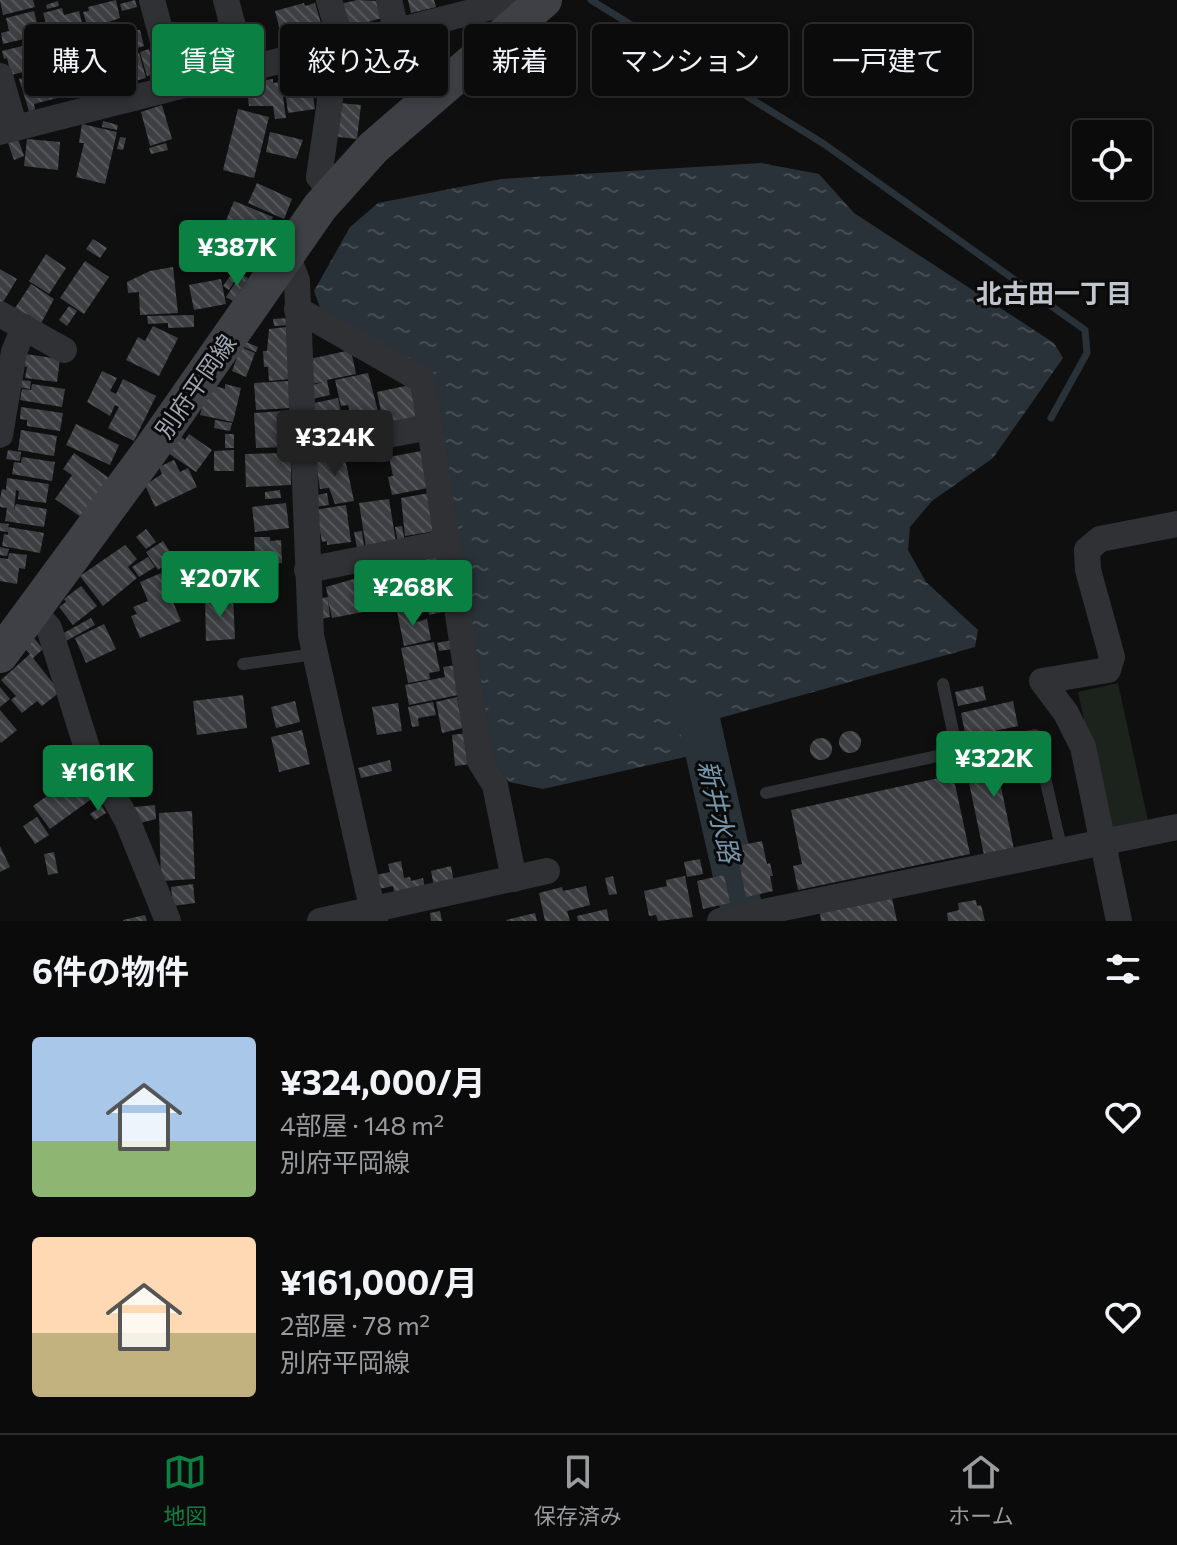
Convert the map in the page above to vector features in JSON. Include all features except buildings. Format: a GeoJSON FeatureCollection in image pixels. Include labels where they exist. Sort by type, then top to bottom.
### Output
{"type":"FeatureCollection","features":[{"type":"Feature","properties":{"kind":"main road","name":"別府平岡線"},"geometry":{"type":"LineString","coordinates":[[11,632],[150,451],[333,193],[373,148],[534,9]]}},
{"type":"Feature","properties":{"kind":"street"},"geometry":{"type":"LineString","coordinates":[[152,0],[158,24]]}},
{"type":"Feature","properties":{"kind":"street"},"geometry":{"type":"LineString","coordinates":[[226,0],[232,24]]}},
{"type":"Feature","properties":{"kind":"street"},"geometry":{"type":"LineString","coordinates":[[329,0],[332,24]]}},
{"type":"Feature","properties":{"kind":"street"},"geometry":{"type":"LineString","coordinates":[[389,0],[395,24]]}},
{"type":"Feature","properties":{"kind":"street"},"geometry":{"type":"LineString","coordinates":[[412,24],[453,8],[499,5],[534,9]]}},
{"type":"Feature","properties":{"kind":"street"},"geometry":{"type":"LineString","coordinates":[[0,76],[8,130],[152,92]]}},
{"type":"Feature","properties":{"kind":"street"},"geometry":{"type":"LineString","coordinates":[[330,96],[319,177],[333,193]]}},
{"type":"Feature","properties":{"kind":"street"},"geometry":{"type":"LineString","coordinates":[[287,254],[297,281],[311,635],[374,916]]}},
{"type":"Feature","properties":{"kind":"street"},"geometry":{"type":"LineString","coordinates":[[297,309],[423,381],[480,761],[495,785],[514,879]]}},
{"type":"Feature","properties":{"kind":"street"},"geometry":{"type":"LineString","coordinates":[[0,314],[64,350]]}},
{"type":"Feature","properties":{"kind":"street"},"geometry":{"type":"LineString","coordinates":[[0,435],[14,352],[24,327]]}},
{"type":"Feature","properties":{"kind":"street"},"geometry":{"type":"LineString","coordinates":[[303,451],[430,427]]}},
{"type":"Feature","properties":{"kind":"street"},"geometry":{"type":"LineString","coordinates":[[1119,921],[1083,747],[1066,713],[1042,681],[1108,670],[1112,657],[1088,570],[1087,550],[1100,539],[1177,524]]}},
{"type":"Feature","properties":{"kind":"street"},"geometry":{"type":"LineString","coordinates":[[307,570],[448,542]]}},
{"type":"Feature","properties":{"kind":"street"},"geometry":{"type":"LineString","coordinates":[[11,632],[49,628],[88,751],[127,820],[168,921]]}},
{"type":"Feature","properties":{"kind":"street"},"geometry":{"type":"LineString","coordinates":[[720,921],[1177,827]]}},
{"type":"Feature","properties":{"kind":"street"},"geometry":{"type":"LineString","coordinates":[[320,921],[374,916],[547,871]]}},
{"type":"Feature","properties":{"kind":"lane"},"geometry":{"type":"LineString","coordinates":[[243,664],[315,654]]}},
{"type":"Feature","properties":{"kind":"lane"},"geometry":{"type":"LineString","coordinates":[[943,684],[957,751]]}},
{"type":"Feature","properties":{"kind":"lane"},"geometry":{"type":"LineString","coordinates":[[766,793],[1035,735],[1062,851]]}},
{"type":"Feature","properties":{"kind":"shaded area"},"geometry":{"type":"Polygon","coordinates":[[[1118,683],[1148,821],[1108,829],[1078,692],[1118,683]]]}},
{"type":"Feature","properties":{"kind":"water"},"geometry":{"type":"Polygon","coordinates":[[[761,163],[819,174],[854,213],[1054,343],[1063,358],[993,458],[932,501],[910,527],[908,550],[926,582],[978,630],[975,647],[695,725],[703,753],[543,789],[509,782],[491,756],[431,375],[322,313],[314,291],[350,227],[378,203],[501,179],[761,163]]]}},
{"type":"Feature","properties":{"kind":"waterway"},"geometry":{"type":"LineString","coordinates":[[591,0],[824,144],[1085,330],[1087,353],[1051,418]]}},
{"type":"Feature","properties":{"kind":"waterway","name":"新井水路"},"geometry":{"type":"LineString","coordinates":[[698,716],[741,906]]}},
{"type":"Feature","properties":{"kind":"district","name":"北古田一丁目"},"geometry":{"type":"Point","coordinates":[1054,292]}}]}
